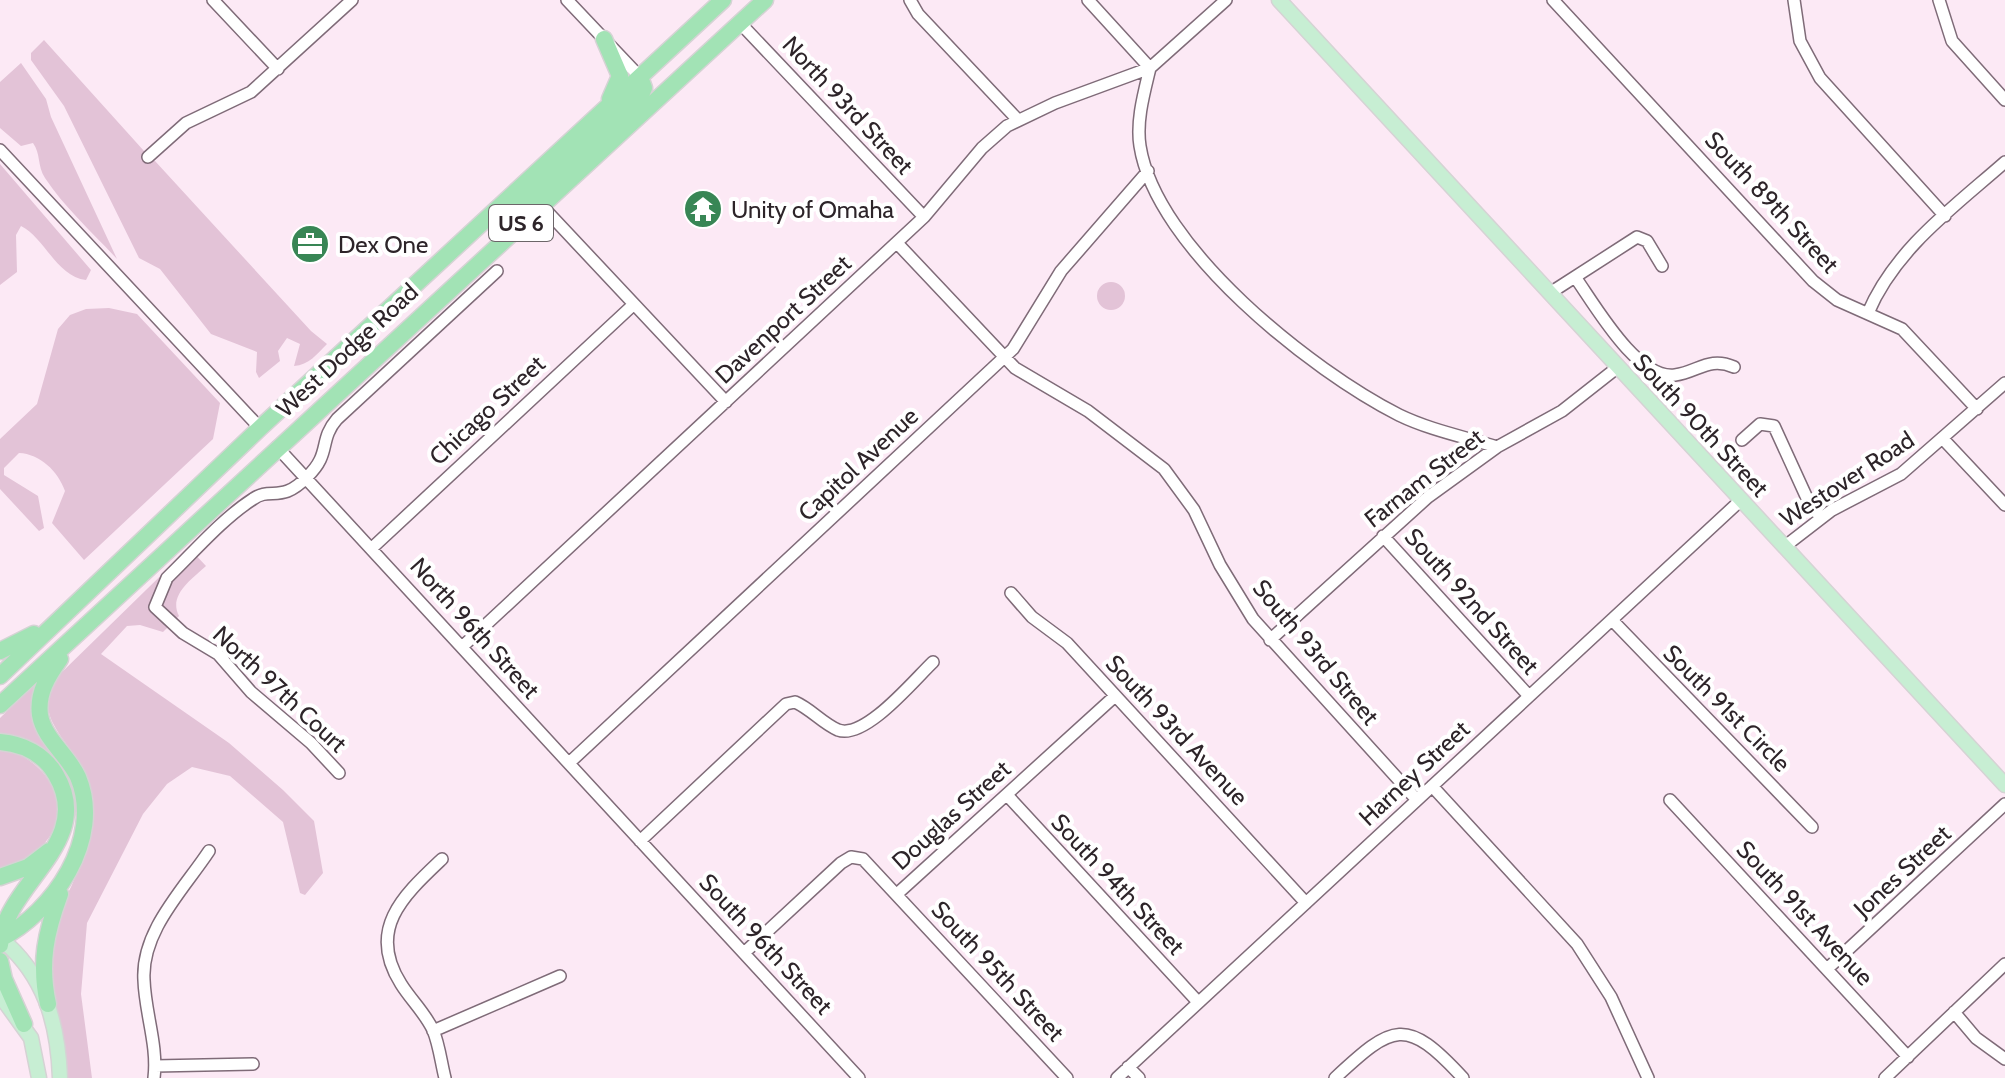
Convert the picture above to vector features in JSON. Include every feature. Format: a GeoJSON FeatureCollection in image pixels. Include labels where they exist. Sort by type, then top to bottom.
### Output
{"type":"FeatureCollection","features":[{"type":"Feature","properties":{"kind":"highway","name":"West Dodge Road"},"geometry":{"type":"LineString","coordinates":[[0,676],[260,428],[723,0]]}},
{"type":"Feature","properties":{"kind":"highway","name":"West Dodge Road"},"geometry":{"type":"LineString","coordinates":[[0,705],[765,0]]}},
{"type":"Feature","properties":{"kind":"highway"},"geometry":{"type":"LineString","coordinates":[[596,117],[615,93],[620,76],[604,39]]}},
{"type":"Feature","properties":{"kind":"highway"},"geometry":{"type":"LineString","coordinates":[[478,262],[529,199],[640,97],[644,88],[640,77]]}},
{"type":"Feature","properties":{"kind":"highway"},"geometry":{"type":"LineString","coordinates":[[0,651],[32,635],[71,607]]}},
{"type":"Feature","properties":{"kind":"highway"},"geometry":{"type":"LineString","coordinates":[[48,1004],[42,968],[47,931],[84,825],[82,790],[71,765],[42,722],[40,699],[47,678],[86,625]]}},
{"type":"Feature","properties":{"kind":"highway"},"geometry":{"type":"LineString","coordinates":[[0,742],[27,749],[53,770],[66,802],[60,837],[39,876],[12,906],[0,945]]}},
{"type":"Feature","properties":{"kind":"highway"},"geometry":{"type":"LineString","coordinates":[[0,877],[37,862],[60,837]]}},
{"type":"Feature","properties":{"kind":"highway"},"geometry":{"type":"LineString","coordinates":[[0,939],[46,905],[71,866]]}},
{"type":"Feature","properties":{"kind":"highway"},"geometry":{"type":"LineString","coordinates":[[0,961],[4,979],[24,1024]]}},
{"type":"Feature","properties":{"kind":"main road","name":"South 90th Street"},"geometry":{"type":"LineString","coordinates":[[1279,0],[2005,785]]}},
{"type":"Feature","properties":{"kind":"main road"},"geometry":{"type":"LineString","coordinates":[[0,939],[25,961],[48,1004],[60,1078]]}},
{"type":"Feature","properties":{"kind":"main road"},"geometry":{"type":"LineString","coordinates":[[0,995],[24,1024],[36,1052],[39,1078]]}},
{"type":"Feature","properties":{"kind":"street"},"geometry":{"type":"LineString","coordinates":[[213,0],[278,69]]}},
{"type":"Feature","properties":{"kind":"street"},"geometry":{"type":"LineString","coordinates":[[148,157],[186,123],[247,94],[352,0]]}},
{"type":"Feature","properties":{"kind":"street"},"geometry":{"type":"LineString","coordinates":[[567,0],[640,77]]}},
{"type":"Feature","properties":{"kind":"street"},"geometry":{"type":"LineString","coordinates":[[910,0],[918,14],[1018,120]]}},
{"type":"Feature","properties":{"kind":"street"},"geometry":{"type":"LineString","coordinates":[[1088,0],[1150,68],[1139,131],[1148,171],[1192,243],[1231,291],[1269,327],[1344,384],[1391,410],[1431,427],[1497,447]]}},
{"type":"Feature","properties":{"kind":"street","name":"Davenport Street"},"geometry":{"type":"LineString","coordinates":[[463,646],[897,243],[924,217],[982,148],[1018,120],[1150,68],[1226,0]]}},
{"type":"Feature","properties":{"kind":"street","name":"South 89th Street"},"geometry":{"type":"LineString","coordinates":[[1553,0],[1813,281],[1837,300],[1910,336],[1977,409]]}},
{"type":"Feature","properties":{"kind":"street"},"geometry":{"type":"LineString","coordinates":[[1794,0],[1800,41],[1820,78],[1945,216]]}},
{"type":"Feature","properties":{"kind":"street"},"geometry":{"type":"LineString","coordinates":[[1939,0],[1952,41],[2005,100]]}},
{"type":"Feature","properties":{"kind":"street","name":"North 93rd Street"},"geometry":{"type":"LineString","coordinates":[[740,23],[924,217]]}},
{"type":"Feature","properties":{"kind":"street"},"geometry":{"type":"LineString","coordinates":[[0,150],[260,428]]}},
{"type":"Feature","properties":{"kind":"street"},"geometry":{"type":"LineString","coordinates":[[1868,313],[1890,269],[2005,162]]}},
{"type":"Feature","properties":{"kind":"street","name":"Capitol Avenue"},"geometry":{"type":"LineString","coordinates":[[569,763],[1005,357],[1061,271],[1148,171]]}},
{"type":"Feature","properties":{"kind":"street"},"geometry":{"type":"LineString","coordinates":[[541,205],[726,402]]}},
{"type":"Feature","properties":{"kind":"street"},"geometry":{"type":"LineString","coordinates":[[1550,293],[1637,237],[1647,241],[1662,266]]}},
{"type":"Feature","properties":{"kind":"street"},"geometry":{"type":"LineString","coordinates":[[897,243],[1005,357]]}},
{"type":"Feature","properties":{"kind":"street"},"geometry":{"type":"LineString","coordinates":[[306,478],[324,458],[326,439],[332,425],[497,271]]}},
{"type":"Feature","properties":{"kind":"street"},"geometry":{"type":"LineString","coordinates":[[1575,277],[1606,322],[1654,372],[1676,375],[1713,361],[1734,367]]}},
{"type":"Feature","properties":{"kind":"street","name":"Chicago Street"},"geometry":{"type":"LineString","coordinates":[[372,548],[633,305]]}},
{"type":"Feature","properties":{"kind":"street","name":"South 93rd Street"},"geometry":{"type":"LineString","coordinates":[[1005,357],[1138,447],[1179,487],[1236,594],[1270,640],[1417,800]]}},
{"type":"Feature","properties":{"kind":"street","name":"Farnam Street"},"geometry":{"type":"LineString","coordinates":[[1270,640],[1428,497],[1497,447],[1562,411],[1618,367]]}},
{"type":"Feature","properties":{"kind":"street","name":"Westover Road"},"geometry":{"type":"LineString","coordinates":[[1784,547],[1823,515],[1901,474],[1944,440],[2005,383]]}},
{"type":"Feature","properties":{"kind":"street"},"geometry":{"type":"LineString","coordinates":[[1742,440],[1760,424],[1771,424],[1803,486],[1823,515]]}},
{"type":"Feature","properties":{"kind":"street"},"geometry":{"type":"LineString","coordinates":[[1944,440],[2005,505]]}},
{"type":"Feature","properties":{"kind":"street","name":"North 96th Street"},"geometry":{"type":"LineString","coordinates":[[277,447],[640,841]]}},
{"type":"Feature","properties":{"kind":"street","name":"North 97th Court"},"geometry":{"type":"LineString","coordinates":[[306,478],[283,495],[261,495],[249,502],[167,578],[155,607],[183,633],[218,654],[251,692],[311,743],[339,773]]}},
{"type":"Feature","properties":{"kind":"street","name":"Harney Street"},"geometry":{"type":"LineString","coordinates":[[1117,1078],[1741,500]]}},
{"type":"Feature","properties":{"kind":"street","name":"South 92nd Street"},"geometry":{"type":"LineString","coordinates":[[1383,536],[1529,696]]}},
{"type":"Feature","properties":{"kind":"street","name":"South 93rd Avenue"},"geometry":{"type":"LineString","coordinates":[[1011,593],[1032,617],[1067,643],[1306,903]]}},
{"type":"Feature","properties":{"kind":"street","name":"South 91st Circle"},"geometry":{"type":"LineString","coordinates":[[1612,620],[1812,827]]}},
{"type":"Feature","properties":{"kind":"street"},"geometry":{"type":"LineString","coordinates":[[640,841],[786,704],[795,702],[837,729],[852,731],[868,724],[933,662]]}},
{"type":"Feature","properties":{"kind":"street","name":"Douglas Street"},"geometry":{"type":"LineString","coordinates":[[744,953],[847,859],[867,861],[897,894],[1115,696]]}},
{"type":"Feature","properties":{"kind":"street"},"geometry":{"type":"LineString","coordinates":[[1432,786],[1577,944],[1611,997],[1648,1078]]}},
{"type":"Feature","properties":{"kind":"street","name":"South 94th Street"},"geometry":{"type":"LineString","coordinates":[[1007,795],[1198,1002]]}},
{"type":"Feature","properties":{"kind":"street","name":"South 91st Avenue"},"geometry":{"type":"LineString","coordinates":[[1670,800],[1908,1057]]}},
{"type":"Feature","properties":{"kind":"street","name":"Jones Street"},"geometry":{"type":"LineString","coordinates":[[1827,969],[2005,804]]}},
{"type":"Feature","properties":{"kind":"street","name":"South 96th Street"},"geometry":{"type":"LineString","coordinates":[[640,841],[859,1078]]}},
{"type":"Feature","properties":{"kind":"street"},"geometry":{"type":"LineString","coordinates":[[209,851],[157,927],[146,954],[144,982],[155,1072],[253,1064]]}},
{"type":"Feature","properties":{"kind":"street"},"geometry":{"type":"LineString","coordinates":[[442,859],[400,902],[388,934],[394,971],[433,1031],[445,1078]]}},
{"type":"Feature","properties":{"kind":"street","name":"South 95th Street"},"geometry":{"type":"LineString","coordinates":[[897,894],[1067,1078]]}},
{"type":"Feature","properties":{"kind":"street"},"geometry":{"type":"LineString","coordinates":[[1885,1078],[2005,964]]}},
{"type":"Feature","properties":{"kind":"street"},"geometry":{"type":"LineString","coordinates":[[433,1031],[560,976]]}},
{"type":"Feature","properties":{"kind":"street"},"geometry":{"type":"LineString","coordinates":[[1954,1012],[1976,1038],[2005,1059]]}},
{"type":"Feature","properties":{"kind":"street"},"geometry":{"type":"LineString","coordinates":[[1335,1078],[1382,1038],[1412,1036],[1432,1045],[1463,1078]]}},
{"type":"Feature","properties":{"kind":"street"},"geometry":{"type":"LineString","coordinates":[[1128,1067],[1139,1078]]}},
{"type":"Feature","properties":{"kind":"shaded area"},"geometry":{"type":"Polygon","coordinates":[[[44,40],[144,151],[147,161],[155,161],[311,331],[327,344],[312,358],[294,366],[300,344],[287,338],[278,351],[280,361],[259,378],[256,372],[257,352],[211,334],[160,269],[139,258],[64,106],[31,60],[31,53],[44,40]]]}},
{"type":"Feature","properties":{"kind":"shaded area"},"geometry":{"type":"Polygon","coordinates":[[[21,63],[46,99],[51,117],[117,259],[53,189],[43,174],[33,143],[21,146],[0,128],[0,82],[21,63]]]}},
{"type":"Feature","properties":{"kind":"shaded area"},"geometry":{"type":"Polygon","coordinates":[[[0,164],[91,270],[86,280],[67,272],[21,226],[16,235],[17,272],[0,285],[0,164]]]}},
{"type":"Feature","properties":{"kind":"shaded area"},"geometry":{"type":"Polygon","coordinates":[[[1111,282],[1121,286],[1125,296],[1121,306],[1111,310],[1101,306],[1097,296],[1101,286],[1111,282]]]}},
{"type":"Feature","properties":{"kind":"shaded area"},"geometry":{"type":"Polygon","coordinates":[[[109,308],[137,314],[220,403],[213,439],[84,560],[52,523],[65,491],[47,465],[19,453],[4,468],[4,475],[38,496],[44,528],[39,531],[0,489],[0,439],[37,404],[58,329],[70,315],[86,309],[109,308]]]}},
{"type":"Feature","properties":{"kind":"shaded area"},"geometry":{"type":"Polygon","coordinates":[[[189,548],[206,566],[179,594],[176,608],[179,616],[163,632],[140,625],[127,626],[101,654],[229,743],[283,790],[314,821],[323,873],[305,895],[300,893],[283,822],[230,776],[192,767],[167,784],[143,814],[87,923],[81,994],[92,1078],[67,1078],[63,1041],[50,981],[50,954],[57,916],[88,841],[92,804],[86,775],[51,719],[48,705],[51,690],[61,673],[189,548]]]}},
{"type":"Feature","properties":{"kind":"shaded area"},"geometry":{"type":"Polygon","coordinates":[[[40,679],[36,702],[37,728],[56,755],[52,759],[0,736],[0,718],[40,679]]]}},
{"type":"Feature","properties":{"kind":"shaded area"},"geometry":{"type":"Polygon","coordinates":[[[0,749],[16,753],[42,772],[52,785],[58,815],[53,830],[39,850],[0,869],[0,749]]]}},
{"type":"Feature","properties":{"kind":"place","name":"Unity of Omaha"},"geometry":{"type":"Point","coordinates":[703,209]}},
{"type":"Feature","properties":{"kind":"place","name":"Dex One"},"geometry":{"type":"Point","coordinates":[310,244]}}]}
